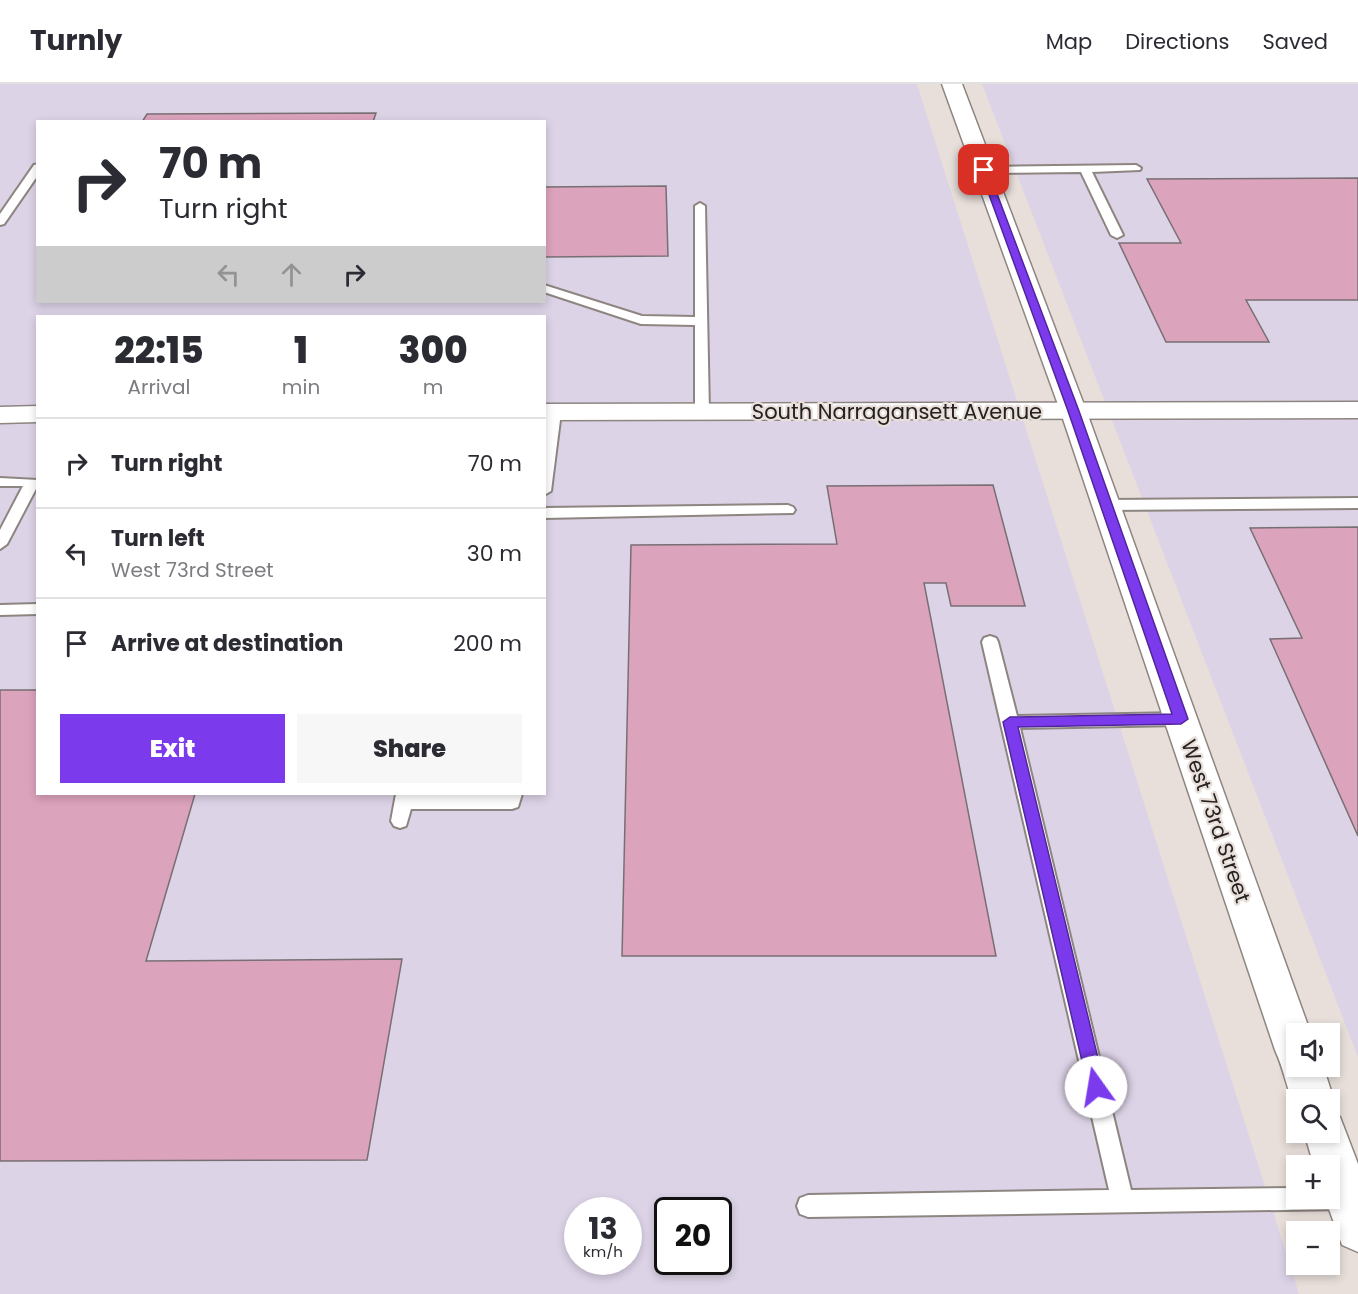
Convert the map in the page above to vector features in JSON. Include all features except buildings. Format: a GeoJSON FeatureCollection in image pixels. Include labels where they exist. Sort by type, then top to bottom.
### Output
{"type":"FeatureCollection","features":[{"type":"Feature","properties":{"kind":"street","name":"West 73rd Street"},"geometry":{"type":"LineString","coordinates":[[952,84],[1073,411],[1287,1023]]}},
{"type":"Feature","properties":{"kind":"street","name":"South Narragansett Avenue"},"geometry":{"type":"LineString","coordinates":[[549,412],[1358,410]]}},
{"type":"Feature","properties":{"kind":"street"},"geometry":{"type":"LineString","coordinates":[[0,415],[36,414]]}},
{"type":"Feature","properties":{"kind":"street"},"geometry":{"type":"LineString","coordinates":[[1329,1143],[1353,1213]]}},
{"type":"Feature","properties":{"kind":"lane"},"geometry":{"type":"LineString","coordinates":[[984,170],[1136,168]]}},
{"type":"Feature","properties":{"kind":"lane"},"geometry":{"type":"LineString","coordinates":[[0,222],[36,169]]}},
{"type":"Feature","properties":{"kind":"lane"},"geometry":{"type":"LineString","coordinates":[[1085,169],[1117,235]]}},
{"type":"Feature","properties":{"kind":"lane"},"geometry":{"type":"LineString","coordinates":[[700,206],[702,412]]}},
{"type":"Feature","properties":{"kind":"lane"},"geometry":{"type":"LineString","coordinates":[[546,289],[641,320],[701,321]]}},
{"type":"Feature","properties":{"kind":"lane"},"geometry":{"type":"LineString","coordinates":[[546,459],[549,412]]}},
{"type":"Feature","properties":{"kind":"lane"},"geometry":{"type":"LineString","coordinates":[[0,482],[32,482],[0,544]]}},
{"type":"Feature","properties":{"kind":"lane"},"geometry":{"type":"LineString","coordinates":[[1106,506],[1358,503]]}},
{"type":"Feature","properties":{"kind":"lane"},"geometry":{"type":"LineString","coordinates":[[546,513],[788,510]]}},
{"type":"Feature","properties":{"kind":"lane"},"geometry":{"type":"LineString","coordinates":[[0,610],[36,609]]}},
{"type":"Feature","properties":{"kind":"lane"},"geometry":{"type":"LineString","coordinates":[[990,642],[1123,1201]]}},
{"type":"Feature","properties":{"kind":"lane"},"geometry":{"type":"LineString","coordinates":[[1010,722],[1181,719]]}},
{"type":"Feature","properties":{"kind":"lane"},"geometry":{"type":"LineString","coordinates":[[400,820],[404,798],[512,802],[513,795]]}},
{"type":"Feature","properties":{"kind":"lane"},"geometry":{"type":"LineString","coordinates":[[808,1206],[1123,1201],[1353,1213]]}},
{"type":"Feature","properties":{"kind":"shaded area"},"geometry":{"type":"Polygon","coordinates":[[[0,84],[917,84],[1286,1253],[1286,1275],[1293,1275],[1299,1294],[0,1294],[0,84]]]}},
{"type":"Feature","properties":{"kind":"shaded area"},"geometry":{"type":"Polygon","coordinates":[[[982,84],[1358,84],[1358,1057],[982,84]]]}},
{"type":"Feature","properties":{"kind":"route"},"geometry":{"type":"LineString","coordinates":[[984,170],[1073,411],[1181,719],[1010,722],[1096,1087]]}}]}
